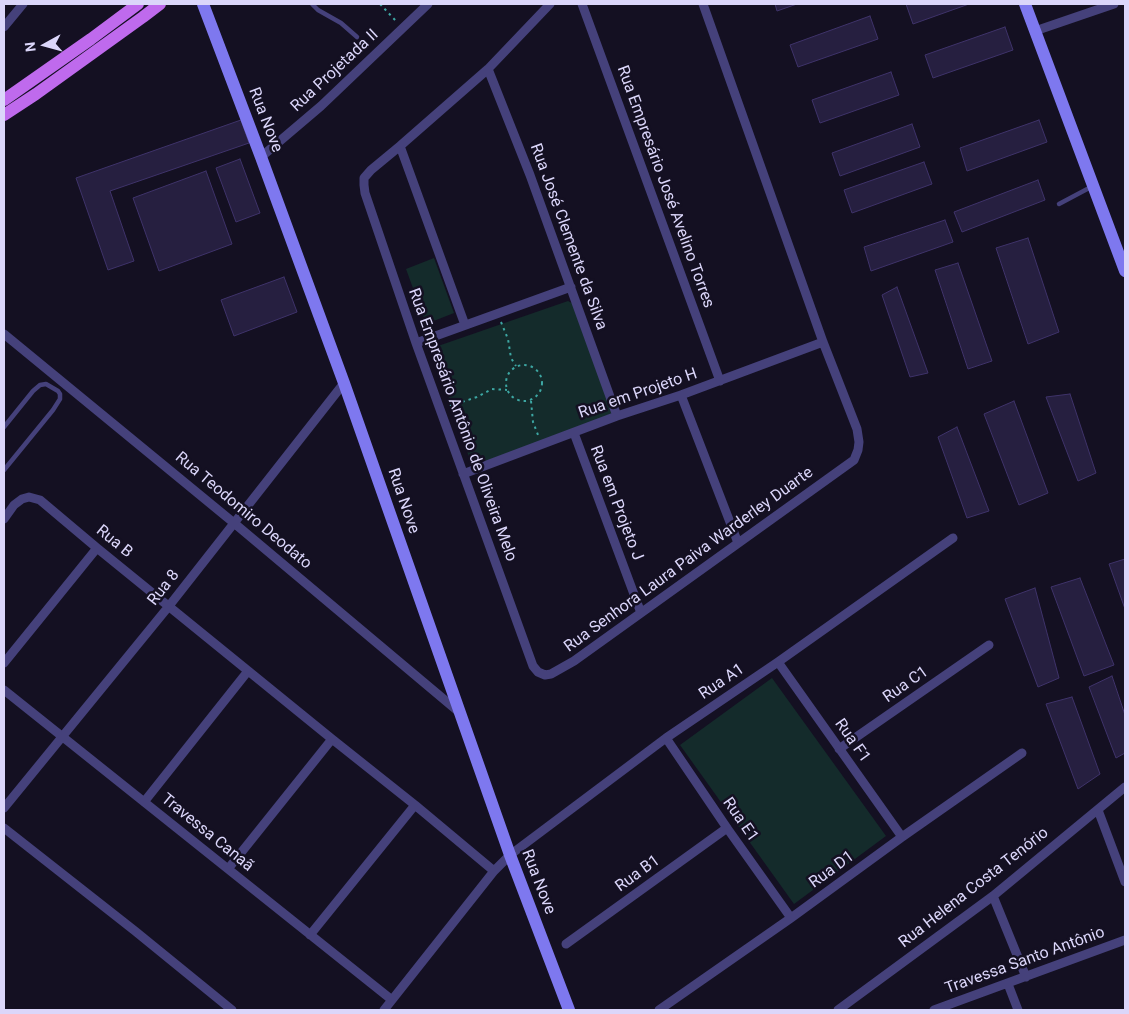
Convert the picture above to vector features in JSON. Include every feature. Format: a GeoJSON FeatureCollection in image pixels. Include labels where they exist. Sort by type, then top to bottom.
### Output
{"type":"FeatureCollection","features":[{"type":"Feature","properties":{"kind":"main road"},"geometry":{"type":"LineString","coordinates":[[4,100],[138,4]]}},
{"type":"Feature","properties":{"kind":"main road"},"geometry":{"type":"LineString","coordinates":[[4,115],[160,4]]}},
{"type":"Feature","properties":{"kind":"street"},"geometry":{"type":"LineString","coordinates":[[4,27],[23,4]]}},
{"type":"Feature","properties":{"kind":"street","name":"Rua Nove"},"geometry":{"type":"LineString","coordinates":[[202,4],[261,157],[344,384],[510,855],[569,1010]]}},
{"type":"Feature","properties":{"kind":"street","name":"Rua Projetada II"},"geometry":{"type":"LineString","coordinates":[[261,157],[321,106],[428,4]]}},
{"type":"Feature","properties":{"kind":"street"},"geometry":{"type":"LineString","coordinates":[[465,325],[400,146],[488,69],[550,4]]}},
{"type":"Feature","properties":{"kind":"street","name":"Rua Empresário José Avelino Torres"},"geometry":{"type":"LineString","coordinates":[[582,4],[720,381]]}},
{"type":"Feature","properties":{"kind":"street"},"geometry":{"type":"LineString","coordinates":[[702,4],[823,342]]}},
{"type":"Feature","properties":{"kind":"street"},"geometry":{"type":"LineString","coordinates":[[1025,4],[1125,271]]}},
{"type":"Feature","properties":{"kind":"street"},"geometry":{"type":"LineString","coordinates":[[1035,32],[1114,4]]}},
{"type":"Feature","properties":{"kind":"street","name":"Rua José Clemente da Silva"},"geometry":{"type":"LineString","coordinates":[[488,69],[530,175],[618,416]]}},
{"type":"Feature","properties":{"kind":"street","name":"Rua Empresário Antônio de Oliveira Melo"},"geometry":{"type":"LineString","coordinates":[[400,146],[364,178],[365,193],[463,474],[533,666],[538,672]]}},
{"type":"Feature","properties":{"kind":"street"},"geometry":{"type":"LineString","coordinates":[[416,343],[571,287]]}},
{"type":"Feature","properties":{"kind":"street","name":"Rua Teodomiro Deodato"},"geometry":{"type":"LineString","coordinates":[[4,334],[234,523],[461,714]]}},
{"type":"Feature","properties":{"kind":"street","name":"Rua em Projeto H"},"geometry":{"type":"LineString","coordinates":[[463,474],[823,342]]}},
{"type":"Feature","properties":{"kind":"street","name":"Rua Senhora Laura Paiva Warderley Duarte"},"geometry":{"type":"LineString","coordinates":[[538,672],[545,675],[552,674],[574,661],[854,460],[859,442],[857,429],[823,342]]}},
{"type":"Feature","properties":{"kind":"street","name":"Rua 8"},"geometry":{"type":"LineString","coordinates":[[4,808],[169,606],[344,384]]}},
{"type":"Feature","properties":{"kind":"street"},"geometry":{"type":"LineString","coordinates":[[681,395],[738,543]]}},
{"type":"Feature","properties":{"kind":"street","name":"Rua em Projeto J"},"geometry":{"type":"LineString","coordinates":[[574,433],[641,613]]}},
{"type":"Feature","properties":{"kind":"street","name":"Rua B"},"geometry":{"type":"LineString","coordinates":[[4,519],[14,505],[22,498],[29,497],[40,500],[248,671],[415,804],[494,871]]}},
{"type":"Feature","properties":{"kind":"street","name":"Rua A1"},"geometry":{"type":"LineString","coordinates":[[384,1010],[494,871],[510,855],[666,738],[778,662],[953,538]]}},
{"type":"Feature","properties":{"kind":"street"},"geometry":{"type":"LineString","coordinates":[[4,664],[97,548]]}},
{"type":"Feature","properties":{"kind":"street","name":"Rua C1"},"geometry":{"type":"LineString","coordinates":[[839,749],[989,646]]}},
{"type":"Feature","properties":{"kind":"street","name":"Rua F1"},"geometry":{"type":"LineString","coordinates":[[778,662],[902,837]]}},
{"type":"Feature","properties":{"kind":"street"},"geometry":{"type":"LineString","coordinates":[[144,802],[248,671]]}},
{"type":"Feature","properties":{"kind":"street","name":"Travessa Canaã"},"geometry":{"type":"LineString","coordinates":[[4,690],[392,1000]]}},
{"type":"Feature","properties":{"kind":"street","name":"Rua E1"},"geometry":{"type":"LineString","coordinates":[[666,738],[791,918]]}},
{"type":"Feature","properties":{"kind":"street"},"geometry":{"type":"LineString","coordinates":[[228,869],[332,739]]}},
{"type":"Feature","properties":{"kind":"street","name":"Rua D1"},"geometry":{"type":"LineString","coordinates":[[659,1010],[1022,753]]}},
{"type":"Feature","properties":{"kind":"street","name":"Rua Helena Costa Tenório"},"geometry":{"type":"LineString","coordinates":[[838,1010],[993,896],[1125,787]]}},
{"type":"Feature","properties":{"kind":"street"},"geometry":{"type":"LineString","coordinates":[[310,935],[415,804]]}},
{"type":"Feature","properties":{"kind":"street"},"geometry":{"type":"LineString","coordinates":[[1098,810],[1125,882]]}},
{"type":"Feature","properties":{"kind":"street"},"geometry":{"type":"LineString","coordinates":[[4,828],[232,1010]]}},
{"type":"Feature","properties":{"kind":"street","name":"Rua B1"},"geometry":{"type":"LineString","coordinates":[[566,944],[727,828]]}},
{"type":"Feature","properties":{"kind":"street"},"geometry":{"type":"LineString","coordinates":[[993,896],[1026,976]]}},
{"type":"Feature","properties":{"kind":"street","name":"Travessa Santo Antônio"},"geometry":{"type":"LineString","coordinates":[[934,1010],[1125,940]]}},
{"type":"Feature","properties":{"kind":"street"},"geometry":{"type":"LineString","coordinates":[[1008,984],[1018,1010]]}},
{"type":"Feature","properties":{"kind":"lane"},"geometry":{"type":"LineString","coordinates":[[312,4],[318,10],[341,23],[357,37]]}},
{"type":"Feature","properties":{"kind":"lane"},"geometry":{"type":"LineString","coordinates":[[1059,204],[1094,186]]}},
{"type":"Feature","properties":{"kind":"lane"},"geometry":{"type":"LineString","coordinates":[[4,427],[40,385],[46,384],[60,394],[60,398],[53,410],[4,470]]}},
{"type":"Feature","properties":{"kind":"path"},"geometry":{"type":"LineString","coordinates":[[380,4],[403,28]]}},
{"type":"Feature","properties":{"kind":"path"},"geometry":{"type":"LineString","coordinates":[[497,313],[508,339],[511,358],[516,366]]}},
{"type":"Feature","properties":{"kind":"path"},"geometry":{"type":"LineString","coordinates":[[525,364],[533,367],[542,376],[543,385],[541,392],[531,401],[522,402],[510,396],[507,390],[506,378],[508,372],[516,366],[525,364]]}},
{"type":"Feature","properties":{"kind":"path"},"geometry":{"type":"LineString","coordinates":[[440,408],[476,397],[492,389],[507,390]]}},
{"type":"Feature","properties":{"kind":"path"},"geometry":{"type":"LineString","coordinates":[[531,401],[533,422],[541,444]]}},
{"type":"Feature","properties":{"kind":"green space"},"geometry":{"type":"Polygon","coordinates":[[[434,258],[454,313],[426,324],[406,269],[434,258]]]}},
{"type":"Feature","properties":{"kind":"green space"},"geometry":{"type":"Polygon","coordinates":[[[568,301],[577,306],[615,409],[610,421],[475,466],[470,460],[434,354],[438,346],[568,301]]]}},
{"type":"Feature","properties":{"kind":"green space"},"geometry":{"type":"Polygon","coordinates":[[[772,678],[886,836],[794,904],[680,745],[772,678]]]}},
{"type":"Feature","properties":{"kind":"building"},"geometry":{"type":"Polygon","coordinates":[[[775,4],[797,4],[777,11],[775,4]]]}},
{"type":"Feature","properties":{"kind":"building"},"geometry":{"type":"Polygon","coordinates":[[[906,4],[969,4],[913,24],[906,4]]]}},
{"type":"Feature","properties":{"kind":"building"},"geometry":{"type":"Polygon","coordinates":[[[870,16],[878,39],[798,67],[790,45],[870,16]]]}},
{"type":"Feature","properties":{"kind":"building"},"geometry":{"type":"Polygon","coordinates":[[[1005,27],[1013,50],[933,78],[925,55],[1005,27]]]}},
{"type":"Feature","properties":{"kind":"building"},"geometry":{"type":"Polygon","coordinates":[[[891,72],[899,95],[820,123],[812,100],[891,72]]]}},
{"type":"Feature","properties":{"kind":"building"},"geometry":{"type":"Polygon","coordinates":[[[241,120],[249,143],[110,191],[134,261],[108,270],[76,178],[241,120]]]}},
{"type":"Feature","properties":{"kind":"building"},"geometry":{"type":"Polygon","coordinates":[[[1039,120],[1047,142],[967,171],[960,148],[1039,120]]]}},
{"type":"Feature","properties":{"kind":"building"},"geometry":{"type":"Polygon","coordinates":[[[912,124],[920,147],[840,176],[832,153],[912,124]]]}},
{"type":"Feature","properties":{"kind":"building"},"geometry":{"type":"Polygon","coordinates":[[[240,159],[260,213],[236,222],[216,168],[240,159]]]}},
{"type":"Feature","properties":{"kind":"building"},"geometry":{"type":"Polygon","coordinates":[[[924,162],[932,184],[852,213],[844,190],[924,162]]]}},
{"type":"Feature","properties":{"kind":"building"},"geometry":{"type":"Polygon","coordinates":[[[206,171],[232,244],[159,271],[133,198],[206,171]]]}},
{"type":"Feature","properties":{"kind":"building"},"geometry":{"type":"Polygon","coordinates":[[[1038,180],[1045,200],[962,232],[954,212],[1038,180]]]}},
{"type":"Feature","properties":{"kind":"building"},"geometry":{"type":"Polygon","coordinates":[[[945,220],[953,242],[871,271],[864,247],[945,220]]]}},
{"type":"Feature","properties":{"kind":"building"},"geometry":{"type":"Polygon","coordinates":[[[1028,238],[1059,332],[1028,344],[996,248],[1028,238]]]}},
{"type":"Feature","properties":{"kind":"building"},"geometry":{"type":"Polygon","coordinates":[[[958,263],[992,361],[968,369],[935,270],[958,263]]]}},
{"type":"Feature","properties":{"kind":"building"},"geometry":{"type":"Polygon","coordinates":[[[284,277],[297,312],[234,336],[221,300],[284,277]]]}},
{"type":"Feature","properties":{"kind":"building"},"geometry":{"type":"Polygon","coordinates":[[[897,287],[928,373],[910,377],[882,295],[897,287]]]}},
{"type":"Feature","properties":{"kind":"building"},"geometry":{"type":"Polygon","coordinates":[[[1070,394],[1096,473],[1078,481],[1046,397],[1070,394]]]}},
{"type":"Feature","properties":{"kind":"building"},"geometry":{"type":"Polygon","coordinates":[[[1014,401],[1048,493],[1019,505],[984,414],[1014,401]]]}},
{"type":"Feature","properties":{"kind":"building"},"geometry":{"type":"Polygon","coordinates":[[[957,427],[989,511],[967,518],[938,437],[957,427]]]}},
{"type":"Feature","properties":{"kind":"building"},"geometry":{"type":"Polygon","coordinates":[[[1125,559],[1125,609],[1109,564],[1125,559]]]}},
{"type":"Feature","properties":{"kind":"building"},"geometry":{"type":"Polygon","coordinates":[[[1080,578],[1114,665],[1084,676],[1051,587],[1080,578]]]}},
{"type":"Feature","properties":{"kind":"building"},"geometry":{"type":"Polygon","coordinates":[[[1035,588],[1059,678],[1038,687],[1005,599],[1035,588]]]}},
{"type":"Feature","properties":{"kind":"building"},"geometry":{"type":"Polygon","coordinates":[[[1112,676],[1125,715],[1125,753],[1116,758],[1089,687],[1112,676]]]}},
{"type":"Feature","properties":{"kind":"building"},"geometry":{"type":"Polygon","coordinates":[[[1072,697],[1100,774],[1078,789],[1046,704],[1072,697]]]}}]}
